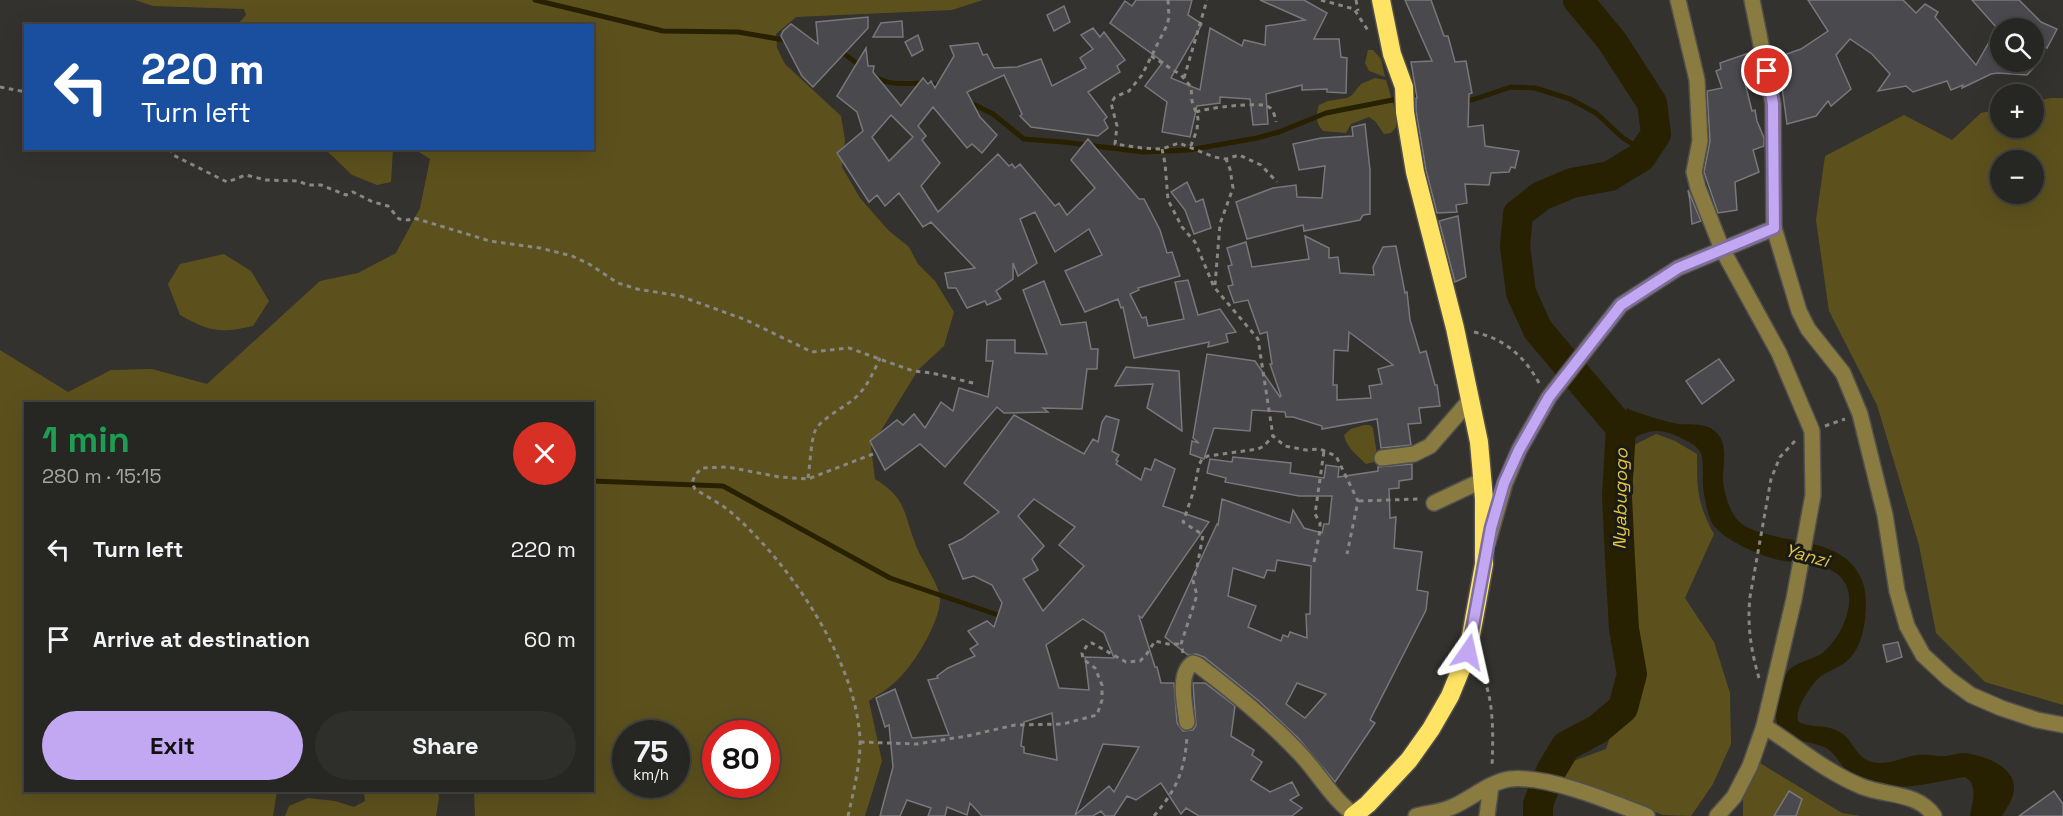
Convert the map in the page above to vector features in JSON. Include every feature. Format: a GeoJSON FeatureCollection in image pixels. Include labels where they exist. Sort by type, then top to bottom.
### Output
{"type":"FeatureCollection","features":[{"type":"Feature","properties":{"kind":"highway"},"geometry":{"type":"LineString","coordinates":[[1354,816],[1409,760],[1431,729],[1450,696],[1468,652],[1484,564],[1483,480],[1479,442],[1455,328],[1415,172],[1405,112],[1404,87],[1392,54],[1381,0]]}},
{"type":"Feature","properties":{"kind":"street"},"geometry":{"type":"LineString","coordinates":[[1677,0],[1697,80],[1700,141],[1694,172],[1698,188],[1722,249],[1779,353],[1812,431],[1813,495],[1794,599],[1764,726],[1750,766],[1734,797],[1717,816]]}},
{"type":"Feature","properties":{"kind":"street"},"geometry":{"type":"LineString","coordinates":[[1752,0],[1773,104],[1774,228],[1799,311],[1808,329],[1843,373],[1860,414],[1885,515],[1897,591],[1907,626],[1923,655],[1949,679],[1971,694],[2001,708],[2037,720],[2063,725]]}},
{"type":"Feature","properties":{"kind":"street"},"geometry":{"type":"LineString","coordinates":[[1484,564],[1491,528],[1504,483],[1519,450],[1549,397],[1621,305],[1678,268],[1774,228]]}},
{"type":"Feature","properties":{"kind":"street"},"geometry":{"type":"LineString","coordinates":[[1382,458],[1413,454],[1430,446],[1470,399]]}},
{"type":"Feature","properties":{"kind":"street"},"geometry":{"type":"LineString","coordinates":[[1434,503],[1483,480]]}},
{"type":"Feature","properties":{"kind":"street"},"geometry":{"type":"LineString","coordinates":[[1187,722],[1184,682],[1186,669],[1190,665],[1198,665],[1251,708],[1303,756],[1354,816]]}},
{"type":"Feature","properties":{"kind":"street"},"geometry":{"type":"LineString","coordinates":[[1764,726],[1835,773],[1864,788],[1911,799],[1930,810],[1934,816]]}},
{"type":"Feature","properties":{"kind":"street"},"geometry":{"type":"LineString","coordinates":[[1416,816],[1451,808],[1509,779],[1533,780],[1588,794],[1647,816]]}},
{"type":"Feature","properties":{"kind":"street"},"geometry":{"type":"LineString","coordinates":[[1487,816],[1491,786]]}},
{"type":"Feature","properties":{"kind":"path"},"geometry":{"type":"LineString","coordinates":[[1167,0],[1169,16],[1167,25],[1142,75],[1129,91],[1115,97],[1111,103],[1117,126],[1115,144],[1162,149],[1179,143],[1201,153],[1226,159],[1239,155],[1261,165],[1277,182]]}},
{"type":"Feature","properties":{"kind":"path"},"geometry":{"type":"LineString","coordinates":[[1184,78],[1207,0]]}},
{"type":"Feature","properties":{"kind":"path"},"geometry":{"type":"LineString","coordinates":[[1321,0],[1358,12]]}},
{"type":"Feature","properties":{"kind":"path"},"geometry":{"type":"LineString","coordinates":[[1345,6],[1346,0]]}},
{"type":"Feature","properties":{"kind":"path"},"geometry":{"type":"LineString","coordinates":[[1356,0],[1358,12],[1370,33],[1392,54]]}},
{"type":"Feature","properties":{"kind":"path"},"geometry":{"type":"LineString","coordinates":[[1150,56],[1184,78],[1191,87],[1198,118],[1197,130],[1190,148]]}},
{"type":"Feature","properties":{"kind":"path"},"geometry":{"type":"LineString","coordinates":[[0,87],[24,92]]}},
{"type":"Feature","properties":{"kind":"path"},"geometry":{"type":"LineString","coordinates":[[1196,112],[1260,105],[1272,109],[1276,122]]}},
{"type":"Feature","properties":{"kind":"path"},"geometry":{"type":"LineString","coordinates":[[1162,149],[1168,200],[1182,227],[1195,242],[1214,287],[1258,339],[1273,436],[1285,446],[1324,450],[1336,456],[1359,501],[1347,554]]}},
{"type":"Feature","properties":{"kind":"path"},"geometry":{"type":"LineString","coordinates":[[171,150],[173,155],[227,182],[246,175],[266,180],[298,181],[308,185],[321,185],[346,195],[352,192],[388,206],[399,219],[414,218],[490,240],[572,256],[618,283],[637,289],[680,296],[746,320],[812,352],[849,348],[913,371],[932,373],[977,384]]}},
{"type":"Feature","properties":{"kind":"path"},"geometry":{"type":"LineString","coordinates":[[1214,287],[1220,224],[1233,188],[1226,159]]}},
{"type":"Feature","properties":{"kind":"path"},"geometry":{"type":"LineString","coordinates":[[1455,328],[1486,335],[1512,347],[1531,368],[1549,397]]}},
{"type":"Feature","properties":{"kind":"path"},"geometry":{"type":"LineString","coordinates":[[808,479],[814,432],[822,421],[839,412],[858,396],[871,379],[880,358]]}},
{"type":"Feature","properties":{"kind":"path"},"geometry":{"type":"LineString","coordinates":[[1190,665],[1182,652],[1181,644],[1197,595],[1193,581],[1203,535],[1183,522],[1194,490],[1199,465],[1202,459],[1208,456],[1258,449],[1273,436]]}},
{"type":"Feature","properties":{"kind":"path"},"geometry":{"type":"LineString","coordinates":[[1314,561],[1320,530],[1320,523],[1315,514],[1324,450]]}},
{"type":"Feature","properties":{"kind":"path"},"geometry":{"type":"LineString","coordinates":[[848,816],[860,742],[857,712],[846,677],[825,628],[771,553],[732,513],[695,489],[692,483],[695,475],[702,468],[728,467],[779,477],[808,479],[873,454]]}},
{"type":"Feature","properties":{"kind":"path"},"geometry":{"type":"LineString","coordinates":[[1359,501],[1424,498],[1434,503]]}},
{"type":"Feature","properties":{"kind":"path"},"geometry":{"type":"LineString","coordinates":[[1767,512],[1748,615],[1752,654],[1760,681],[1770,698]]}},
{"type":"Feature","properties":{"kind":"path"},"geometry":{"type":"LineString","coordinates":[[860,742],[917,744],[1015,725],[1063,724],[1097,715],[1100,711],[1102,694],[1095,668],[1083,659],[1082,653],[1088,644],[1092,643],[1126,662],[1140,661],[1155,641],[1181,644]]}},
{"type":"Feature","properties":{"kind":"path"},"geometry":{"type":"LineString","coordinates":[[1468,652],[1484,679],[1493,727],[1491,786]]}},
{"type":"Feature","properties":{"kind":"path"},"geometry":{"type":"LineString","coordinates":[[1154,816],[1167,800],[1182,774],[1187,722]]}},
{"type":"Feature","properties":{"kind":"shaded area"},"geometry":{"type":"Polygon","coordinates":[[[135,0],[983,0],[952,10],[796,17],[776,34],[777,48],[785,64],[841,116],[845,140],[842,167],[860,198],[889,231],[909,247],[918,264],[935,281],[954,312],[944,346],[918,370],[871,447],[875,479],[893,493],[902,506],[917,549],[940,598],[931,631],[910,666],[886,690],[869,701],[882,761],[865,816],[475,816],[474,792],[594,792],[594,402],[24,402],[24,792],[277,792],[273,816],[0,816],[0,350],[68,392],[111,370],[152,369],[207,384],[320,281],[358,273],[396,253],[420,208],[430,159],[416,150],[594,150],[594,24],[238,24],[246,15],[244,9],[153,6],[135,0]]]}},
{"type":"Feature","properties":{"kind":"shaded area"},"geometry":{"type":"Polygon","coordinates":[[[1368,50],[1373,50],[1381,59],[1385,77],[1369,71],[1365,63],[1368,50]]]}},
{"type":"Feature","properties":{"kind":"shaded area"},"geometry":{"type":"Polygon","coordinates":[[[1375,78],[1386,80],[1396,113],[1396,127],[1391,133],[1384,134],[1375,121],[1369,117],[1351,124],[1346,133],[1323,131],[1317,119],[1319,105],[1347,98],[1361,84],[1375,78]]]}},
{"type":"Feature","properties":{"kind":"shaded area"},"geometry":{"type":"Polygon","coordinates":[[[2063,98],[2063,705],[1985,682],[1936,633],[1919,545],[1877,405],[1829,311],[1816,220],[1825,156],[1904,115],[1952,140],[1981,113],[1990,111],[1990,138],[2044,138],[2044,99],[2063,98]]]}},
{"type":"Feature","properties":{"kind":"shaded area"},"geometry":{"type":"Polygon","coordinates":[[[326,150],[393,150],[391,182],[377,185],[352,175],[326,150]]]}},
{"type":"Feature","properties":{"kind":"shaded area"},"geometry":{"type":"Polygon","coordinates":[[[224,254],[251,271],[269,301],[253,326],[215,330],[180,315],[168,284],[180,264],[224,254]]]}},
{"type":"Feature","properties":{"kind":"shaded area"},"geometry":{"type":"Polygon","coordinates":[[[1370,425],[1373,428],[1377,455],[1374,462],[1366,464],[1349,447],[1344,435],[1351,429],[1370,425]]]}},
{"type":"Feature","properties":{"kind":"shaded area"},"geometry":{"type":"Polygon","coordinates":[[[1656,434],[1675,441],[1697,454],[1699,496],[1704,514],[1714,534],[1685,598],[1714,642],[1730,693],[1731,744],[1713,784],[1691,816],[1663,815],[1589,786],[1555,779],[1568,763],[1606,749],[1613,728],[1628,713],[1636,671],[1629,630],[1623,480],[1626,449],[1656,434]]]}},
{"type":"Feature","properties":{"kind":"shaded area"},"geometry":{"type":"Polygon","coordinates":[[[1760,763],[1842,813],[1861,816],[1743,816],[1743,799],[1760,763]]]}},
{"type":"Feature","properties":{"kind":"shaded area"},"geometry":{"type":"Polygon","coordinates":[[[364,792],[438,792],[439,798],[436,816],[285,816],[289,806],[308,798],[335,801],[354,807],[365,801],[364,792]]]}},
{"type":"Feature","properties":{"kind":"water","name":"Yanzi"},"geometry":{"type":"Polygon","coordinates":[[[1627,408],[1668,422],[1701,425],[1712,429],[1722,442],[1725,494],[1732,513],[1740,522],[1759,532],[1825,547],[1840,554],[1852,564],[1861,578],[1866,606],[1864,627],[1858,646],[1846,661],[1821,676],[1813,685],[1798,712],[1799,722],[1826,727],[1843,734],[1859,754],[1872,762],[1890,762],[1921,755],[1947,756],[1963,753],[1986,758],[2008,772],[2014,786],[2012,798],[2002,816],[1970,816],[1973,789],[1965,777],[1894,787],[1867,783],[1850,774],[1834,754],[1826,748],[1790,737],[1780,730],[1777,725],[1776,709],[1779,690],[1785,675],[1796,665],[1821,654],[1839,634],[1849,607],[1848,590],[1843,580],[1835,572],[1814,565],[1768,557],[1725,536],[1713,524],[1707,509],[1703,485],[1703,461],[1697,447],[1677,436],[1659,431],[1648,432],[1630,440],[1621,428],[1627,408]]]}},
{"type":"Feature","properties":{"kind":"building"},"geometry":{"type":"Polygon","coordinates":[[[1136,0],[1192,0],[1188,15],[1202,24],[1171,78],[1200,90],[1210,28],[1242,46],[1244,40],[1265,45],[1266,26],[1305,20],[1260,0],[1304,0],[1327,13],[1314,39],[1339,39],[1341,57],[1347,58],[1346,93],[1327,92],[1327,89],[1302,90],[1302,85],[1266,94],[1268,124],[1253,125],[1250,99],[1220,97],[1220,103],[1197,106],[1190,137],[1162,132],[1167,102],[1145,86],[1163,62],[1110,23],[1125,1],[1132,6],[1136,0]]]}},
{"type":"Feature","properties":{"kind":"building"},"geometry":{"type":"Polygon","coordinates":[[[1405,0],[1431,0],[1444,36],[1448,36],[1455,62],[1466,61],[1472,93],[1469,94],[1468,127],[1483,125],[1485,146],[1519,151],[1515,168],[1511,167],[1509,172],[1491,173],[1489,185],[1465,184],[1467,203],[1456,205],[1457,212],[1437,213],[1426,170],[1411,62],[1432,61],[1405,0]]]}},
{"type":"Feature","properties":{"kind":"building"},"geometry":{"type":"Polygon","coordinates":[[[1808,0],[1903,0],[1916,13],[1925,4],[1938,12],[1935,17],[1976,65],[1990,40],[1990,72],[2030,72],[2027,75],[1991,74],[1962,88],[1963,85],[1951,90],[1947,81],[1913,92],[1906,86],[1878,91],[1890,74],[1872,54],[1850,39],[1836,55],[1851,89],[1831,106],[1828,101],[1816,116],[1787,124],[1778,57],[1801,49],[1828,31],[1808,0]]]}},
{"type":"Feature","properties":{"kind":"building"},"geometry":{"type":"Polygon","coordinates":[[[1972,0],[2019,0],[2037,18],[1990,18],[1990,20],[1972,0]]]}},
{"type":"Feature","properties":{"kind":"building"},"geometry":{"type":"Polygon","coordinates":[[[1064,6],[1070,22],[1054,31],[1047,15],[1064,6]]]}},
{"type":"Feature","properties":{"kind":"building"},"geometry":{"type":"Polygon","coordinates":[[[868,17],[868,28],[813,87],[802,76],[781,36],[791,24],[818,44],[816,22],[868,17]]]}},
{"type":"Feature","properties":{"kind":"building"},"geometry":{"type":"Polygon","coordinates":[[[902,21],[903,37],[873,37],[881,23],[902,21]]]}},
{"type":"Feature","properties":{"kind":"building"},"geometry":{"type":"Polygon","coordinates":[[[2044,23],[2057,29],[2047,48],[2044,46],[2044,23]]]}},
{"type":"Feature","properties":{"kind":"building"},"geometry":{"type":"Polygon","coordinates":[[[1093,28],[1100,37],[1104,32],[1125,60],[1117,66],[1120,72],[1088,92],[1107,117],[1104,120],[1108,128],[1098,136],[1031,127],[1020,116],[1022,114],[1004,75],[967,92],[980,117],[997,135],[982,153],[972,144],[967,148],[933,107],[918,126],[926,136],[922,140],[940,163],[921,186],[938,212],[998,154],[1009,166],[1012,164],[1015,168],[1020,164],[1055,206],[1059,203],[1067,215],[1095,188],[1071,160],[1088,139],[1139,199],[1144,199],[1160,230],[1167,253],[1172,252],[1180,276],[1138,288],[1139,290],[1130,294],[1142,318],[1146,317],[1148,326],[1184,319],[1175,282],[1188,280],[1198,315],[1220,309],[1236,332],[1226,334],[1228,342],[1208,347],[1209,342],[1134,358],[1123,307],[1121,308],[1118,299],[1085,312],[1065,271],[1102,255],[1089,229],[1055,252],[1035,212],[1020,219],[1037,263],[1018,276],[1013,263],[1013,279],[996,291],[1001,299],[987,305],[985,301],[967,308],[956,288],[948,288],[945,273],[975,268],[931,222],[923,227],[899,193],[885,206],[877,195],[869,202],[837,153],[863,131],[857,112],[837,96],[866,48],[868,66],[874,66],[873,72],[901,106],[923,78],[928,84],[931,81],[935,88],[954,56],[950,46],[978,43],[983,55],[987,54],[994,68],[1017,67],[1041,59],[1052,86],[1086,68],[1080,58],[1093,49],[1081,35],[1093,28]],[[891,115],[872,137],[889,161],[913,137],[891,115]]]}},
{"type":"Feature","properties":{"kind":"building"},"geometry":{"type":"Polygon","coordinates":[[[918,35],[923,50],[912,56],[905,42],[918,35]]]}},
{"type":"Feature","properties":{"kind":"building"},"geometry":{"type":"Polygon","coordinates":[[[1749,53],[1752,67],[1750,72],[1743,75],[1752,111],[1755,110],[1764,138],[1764,146],[1753,150],[1759,172],[1735,182],[1737,210],[1718,213],[1704,172],[1710,141],[1707,91],[1722,88],[1716,71],[1721,69],[1720,63],[1749,53]]]}},
{"type":"Feature","properties":{"kind":"building"},"geometry":{"type":"Polygon","coordinates":[[[1365,124],[1370,170],[1370,214],[1363,215],[1360,220],[1304,231],[1303,225],[1247,239],[1236,202],[1273,188],[1296,185],[1297,197],[1322,198],[1325,166],[1299,170],[1293,144],[1321,138],[1353,136],[1352,127],[1365,124]]]}},
{"type":"Feature","properties":{"kind":"building"},"geometry":{"type":"Polygon","coordinates":[[[1187,182],[1196,202],[1203,199],[1211,228],[1194,234],[1185,210],[1171,192],[1187,182]]]}},
{"type":"Feature","properties":{"kind":"building"},"geometry":{"type":"Polygon","coordinates":[[[1688,190],[1701,221],[1692,224],[1690,201],[1688,190]]]}},
{"type":"Feature","properties":{"kind":"building"},"geometry":{"type":"Polygon","coordinates":[[[1458,216],[1466,277],[1455,282],[1439,221],[1458,216]]]}},
{"type":"Feature","properties":{"kind":"building"},"geometry":{"type":"Polygon","coordinates":[[[1305,236],[1329,248],[1329,258],[1338,257],[1340,273],[1374,275],[1373,267],[1383,247],[1396,246],[1405,293],[1407,292],[1410,320],[1420,353],[1426,351],[1435,385],[1437,385],[1440,406],[1419,408],[1421,423],[1408,424],[1411,445],[1381,448],[1377,419],[1322,429],[1322,426],[1286,417],[1285,412],[1252,410],[1250,431],[1214,428],[1204,459],[1190,454],[1192,441],[1199,443],[1193,438],[1207,354],[1255,361],[1281,396],[1270,364],[1272,364],[1267,332],[1260,334],[1248,300],[1234,303],[1228,286],[1233,285],[1228,266],[1232,265],[1227,248],[1246,242],[1252,267],[1309,259],[1305,236]],[[1349,332],[1348,351],[1334,350],[1333,385],[1337,385],[1337,400],[1371,398],[1369,386],[1382,384],[1378,369],[1393,365],[1349,332]]]}},
{"type":"Feature","properties":{"kind":"building"},"geometry":{"type":"Polygon","coordinates":[[[1044,281],[1061,325],[1086,322],[1091,349],[1098,349],[1097,369],[1087,369],[1082,409],[1043,408],[1048,412],[1004,413],[997,407],[945,467],[920,444],[885,470],[870,441],[897,420],[903,425],[914,414],[925,428],[941,402],[953,411],[959,388],[988,397],[993,361],[986,361],[987,340],[1015,340],[1015,353],[1047,354],[1023,290],[1044,281]]]}},
{"type":"Feature","properties":{"kind":"building"},"geometry":{"type":"Polygon","coordinates":[[[1719,359],[1734,380],[1702,404],[1686,381],[1719,359]]]}},
{"type":"Feature","properties":{"kind":"building"},"geometry":{"type":"Polygon","coordinates":[[[1126,367],[1179,371],[1182,431],[1147,408],[1153,384],[1115,386],[1126,367]]]}},
{"type":"Feature","properties":{"kind":"building"},"geometry":{"type":"Polygon","coordinates":[[[1014,415],[1084,454],[1093,439],[1098,442],[1102,422],[1106,416],[1119,420],[1112,451],[1119,455],[1116,464],[1141,480],[1145,468],[1151,470],[1155,459],[1175,469],[1163,506],[1209,522],[1142,618],[1139,616],[1155,667],[1157,667],[1161,683],[1174,683],[1177,723],[1183,731],[1193,730],[1196,725],[1193,683],[1205,683],[1235,706],[1231,736],[1254,750],[1252,755],[1262,762],[1251,780],[1270,792],[1292,782],[1299,795],[1290,800],[1302,808],[1292,816],[1199,816],[1186,808],[1181,814],[1161,783],[1136,800],[1127,796],[1114,816],[1105,816],[1101,811],[1093,816],[982,816],[970,803],[967,815],[947,807],[945,816],[928,816],[931,808],[907,800],[900,816],[880,816],[893,767],[889,725],[885,727],[876,698],[895,689],[912,738],[949,735],[928,680],[938,678],[937,676],[948,668],[975,656],[970,649],[978,644],[968,631],[987,621],[994,627],[1002,603],[992,585],[974,576],[963,579],[949,545],[962,539],[999,512],[964,483],[1014,415]],[[1034,499],[1018,516],[1044,546],[1032,559],[1038,570],[1023,579],[1043,611],[1084,566],[1059,545],[1075,527],[1034,499]],[[1083,619],[1046,645],[1059,688],[1089,690],[1085,657],[1114,658],[1104,633],[1083,619]],[[1052,713],[1024,722],[1021,746],[1024,747],[1024,753],[1057,760],[1052,713]],[[1103,744],[1075,815],[1109,786],[1114,792],[1139,747],[1103,744]]]}},
{"type":"Feature","properties":{"kind":"building"},"geometry":{"type":"Polygon","coordinates":[[[1233,457],[1291,463],[1290,473],[1324,478],[1326,465],[1339,467],[1338,477],[1378,471],[1378,467],[1412,464],[1412,479],[1399,481],[1399,488],[1389,489],[1390,518],[1396,517],[1394,548],[1422,552],[1417,590],[1428,592],[1426,610],[1370,720],[1375,723],[1335,782],[1298,738],[1259,701],[1204,657],[1196,654],[1188,655],[1165,637],[1218,525],[1222,499],[1290,523],[1293,510],[1304,528],[1322,533],[1324,524],[1329,524],[1332,496],[1299,496],[1225,482],[1226,478],[1207,473],[1210,459],[1232,462],[1233,457]],[[1277,560],[1275,571],[1267,570],[1264,578],[1233,568],[1228,596],[1256,606],[1248,627],[1281,641],[1283,635],[1288,637],[1290,632],[1307,638],[1306,614],[1310,614],[1311,566],[1277,560]],[[1297,683],[1286,704],[1305,718],[1326,694],[1297,683]]]}},
{"type":"Feature","properties":{"kind":"building"},"geometry":{"type":"Polygon","coordinates":[[[1898,642],[1902,657],[1887,662],[1883,645],[1898,642]]]}},
{"type":"Feature","properties":{"kind":"building"},"geometry":{"type":"Polygon","coordinates":[[[1789,791],[1802,799],[1796,816],[1774,816],[1789,791]]]}},
{"type":"Feature","properties":{"kind":"building"},"geometry":{"type":"Polygon","coordinates":[[[2054,791],[2063,804],[2063,816],[2019,816],[2054,791]]]}},
{"type":"Feature","properties":{"kind":"waterway"},"geometry":{"type":"LineString","coordinates":[[535,0],[663,31],[738,32],[790,41]]}},
{"type":"Feature","properties":{"kind":"waterway","name":"Nyabugogo"},"geometry":{"type":"LineString","coordinates":[[1538,816],[1538,804],[1551,771],[1566,746],[1598,729],[1623,708],[1632,674],[1624,629],[1617,496],[1621,428],[1538,330],[1521,293],[1515,246],[1518,214],[1541,196],[1572,183],[1610,176],[1641,157],[1656,134],[1652,103],[1612,41],[1578,0]]}},
{"type":"Feature","properties":{"kind":"waterway"},"geometry":{"type":"LineString","coordinates":[[840,51],[862,67]]}},
{"type":"Feature","properties":{"kind":"waterway"},"geometry":{"type":"LineString","coordinates":[[874,76],[891,83],[926,84],[943,88]]}},
{"type":"Feature","properties":{"kind":"waterway"},"geometry":{"type":"LineString","coordinates":[[1464,100],[1472,100],[1511,87],[1535,88],[1570,99],[1596,113],[1623,138],[1645,152]]}},
{"type":"Feature","properties":{"kind":"waterway"},"geometry":{"type":"LineString","coordinates":[[967,101],[993,114],[1024,139],[1143,152],[1189,150],[1257,138],[1279,132],[1326,113],[1423,94]]}},
{"type":"Feature","properties":{"kind":"waterway"},"geometry":{"type":"LineString","coordinates":[[594,481],[723,486],[890,578],[1004,617]]}},
{"type":"Feature","properties":{"kind":"route"},"geometry":{"type":"LineString","coordinates":[[1468,652],[1491,528],[1504,483],[1519,450],[1549,397],[1621,305],[1678,268],[1774,228],[1773,104],[1767,71]]}}]}
